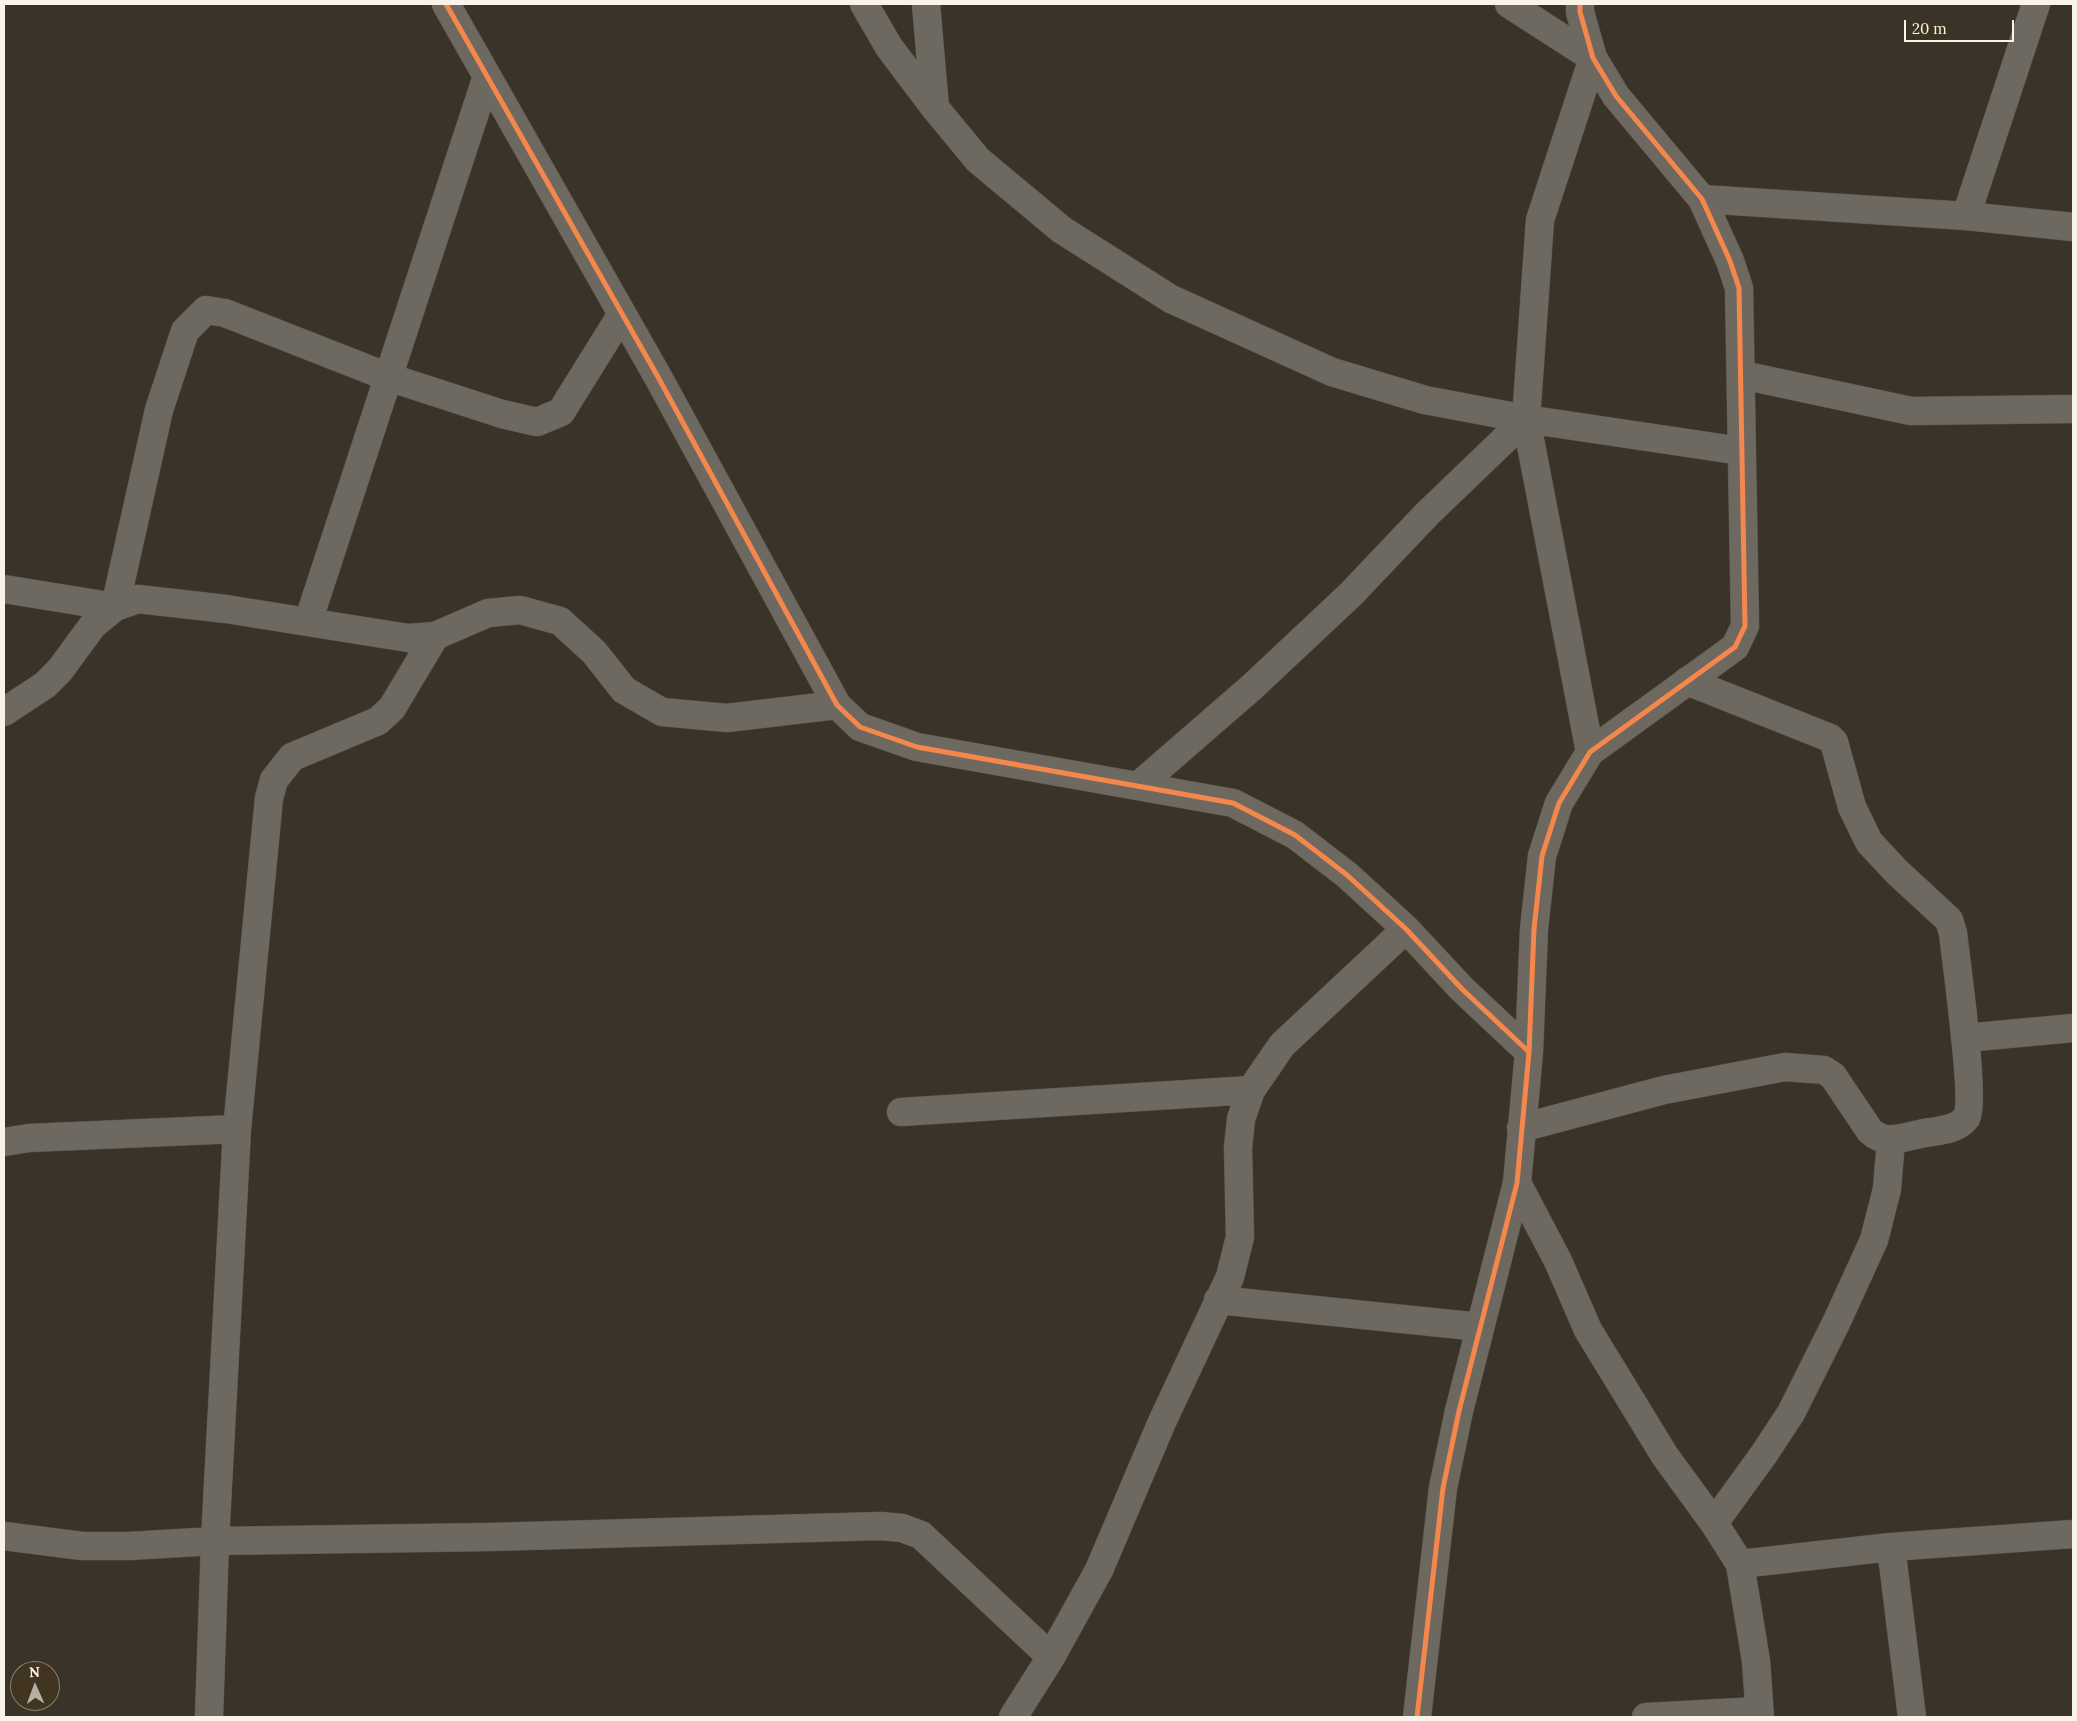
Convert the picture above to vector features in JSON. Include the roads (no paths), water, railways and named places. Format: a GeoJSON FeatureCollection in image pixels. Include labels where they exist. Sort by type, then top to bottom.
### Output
{"type":"FeatureCollection","features":[{"type":"Feature","properties":{"kind":"street"},"geometry":{"type":"LineString","coordinates":[[446,4],[622,314],[836,705],[860,727],[917,746],[1233,803],[1295,835],[1347,875],[1406,929],[1462,989],[1529,1052]]}},
{"type":"Feature","properties":{"kind":"street"},"geometry":{"type":"LineString","coordinates":[[864,4],[889,47],[935,108],[978,160],[1062,230],[1171,299],[1332,372],[1425,400],[1526,419],[1741,451]]}},
{"type":"Feature","properties":{"kind":"street"},"geometry":{"type":"LineString","coordinates":[[926,4],[935,108]]}},
{"type":"Feature","properties":{"kind":"street"},"geometry":{"type":"LineString","coordinates":[[1509,4],[1593,58]]}},
{"type":"Feature","properties":{"kind":"street"},"geometry":{"type":"LineString","coordinates":[[1417,1717],[1443,1488],[1459,1411],[1516,1183],[1529,1052],[1534,929],[1542,856],[1560,803],[1590,752],[1734,647],[1745,626],[1741,451],[1742,375],[1738,288],[1730,261],[1702,199],[1616,96],[1593,58],[1580,12],[1580,4]]}},
{"type":"Feature","properties":{"kind":"street"},"geometry":{"type":"LineString","coordinates":[[1966,216],[2036,4]]}},
{"type":"Feature","properties":{"kind":"street"},"geometry":{"type":"LineString","coordinates":[[1590,752],[1526,419],[1540,220],[1593,58]]}},
{"type":"Feature","properties":{"kind":"street"},"geometry":{"type":"LineString","coordinates":[[308,622],[487,76]]}},
{"type":"Feature","properties":{"kind":"street"},"geometry":{"type":"LineString","coordinates":[[1702,199],[1966,216],[2073,227]]}},
{"type":"Feature","properties":{"kind":"street"},"geometry":{"type":"LineString","coordinates":[[115,607],[159,410],[185,332],[206,310],[225,313],[388,377],[502,414],[537,422],[561,412],[622,314]]}},
{"type":"Feature","properties":{"kind":"street"},"geometry":{"type":"LineString","coordinates":[[1742,375],[1912,411],[2073,409]]}},
{"type":"Feature","properties":{"kind":"street"},"geometry":{"type":"LineString","coordinates":[[1138,786],[1295,647],[1351,594],[1428,514],[1526,419]]}},
{"type":"Feature","properties":{"kind":"street"},"geometry":{"type":"LineString","coordinates":[[4,589],[115,607]]}},
{"type":"Feature","properties":{"kind":"street"},"geometry":{"type":"LineString","coordinates":[[4,712],[45,685],[55,675],[93,625],[115,607],[138,600],[226,609],[408,638],[435,636],[488,613],[520,610],[560,621],[594,652],[624,690],[662,712],[727,718],[836,705]]}},
{"type":"Feature","properties":{"kind":"street"},"geometry":{"type":"LineString","coordinates":[[209,1717],[215,1542],[237,1129],[269,798],[274,780],[292,757],[378,722],[392,708],[435,636]]}},
{"type":"Feature","properties":{"kind":"street"},"geometry":{"type":"LineString","coordinates":[[1521,1128],[1664,1090],[1785,1067],[1824,1070],[1834,1076],[1870,1131],[1878,1138],[1891,1140],[1956,1126],[1966,1118],[1970,1106],[1965,1038],[1953,933],[1949,920],[1868,842],[1852,806],[1834,742],[1825,734],[1687,681]]}},
{"type":"Feature","properties":{"kind":"street"},"geometry":{"type":"LineString","coordinates":[[1013,1717],[1051,1657],[1099,1570],[1162,1422],[1230,1277],[1240,1237],[1238,1148],[1241,1119],[1251,1090],[1282,1045],[1406,929]]}},
{"type":"Feature","properties":{"kind":"street"},"geometry":{"type":"LineString","coordinates":[[1965,1038],[2073,1028]]}},
{"type":"Feature","properties":{"kind":"street"},"geometry":{"type":"LineString","coordinates":[[901,1112],[1251,1090]]}},
{"type":"Feature","properties":{"kind":"street"},"geometry":{"type":"LineString","coordinates":[[4,1142],[29,1138],[237,1129]]}},
{"type":"Feature","properties":{"kind":"street"},"geometry":{"type":"LineString","coordinates":[[1714,1523],[1791,1413],[1837,1321],[1874,1240],[1886,1189],[1891,1140]]}},
{"type":"Feature","properties":{"kind":"street"},"geometry":{"type":"LineString","coordinates":[[1516,1183],[1558,1261],[1588,1330],[1664,1456],[1714,1523],[1740,1564],[1756,1661],[1759,1714],[1646,1717]]}},
{"type":"Feature","properties":{"kind":"street"},"geometry":{"type":"LineString","coordinates":[[1218,1300],[1480,1327]]}},
{"type":"Feature","properties":{"kind":"street"},"geometry":{"type":"LineString","coordinates":[[4,1536],[82,1546],[881,1526],[902,1528],[921,1535],[1051,1657]]}},
{"type":"Feature","properties":{"kind":"street"},"geometry":{"type":"LineString","coordinates":[[1740,1564],[1891,1547],[2073,1534]]}},
{"type":"Feature","properties":{"kind":"street"},"geometry":{"type":"LineString","coordinates":[[1891,1547],[1912,1717]]}}]}
